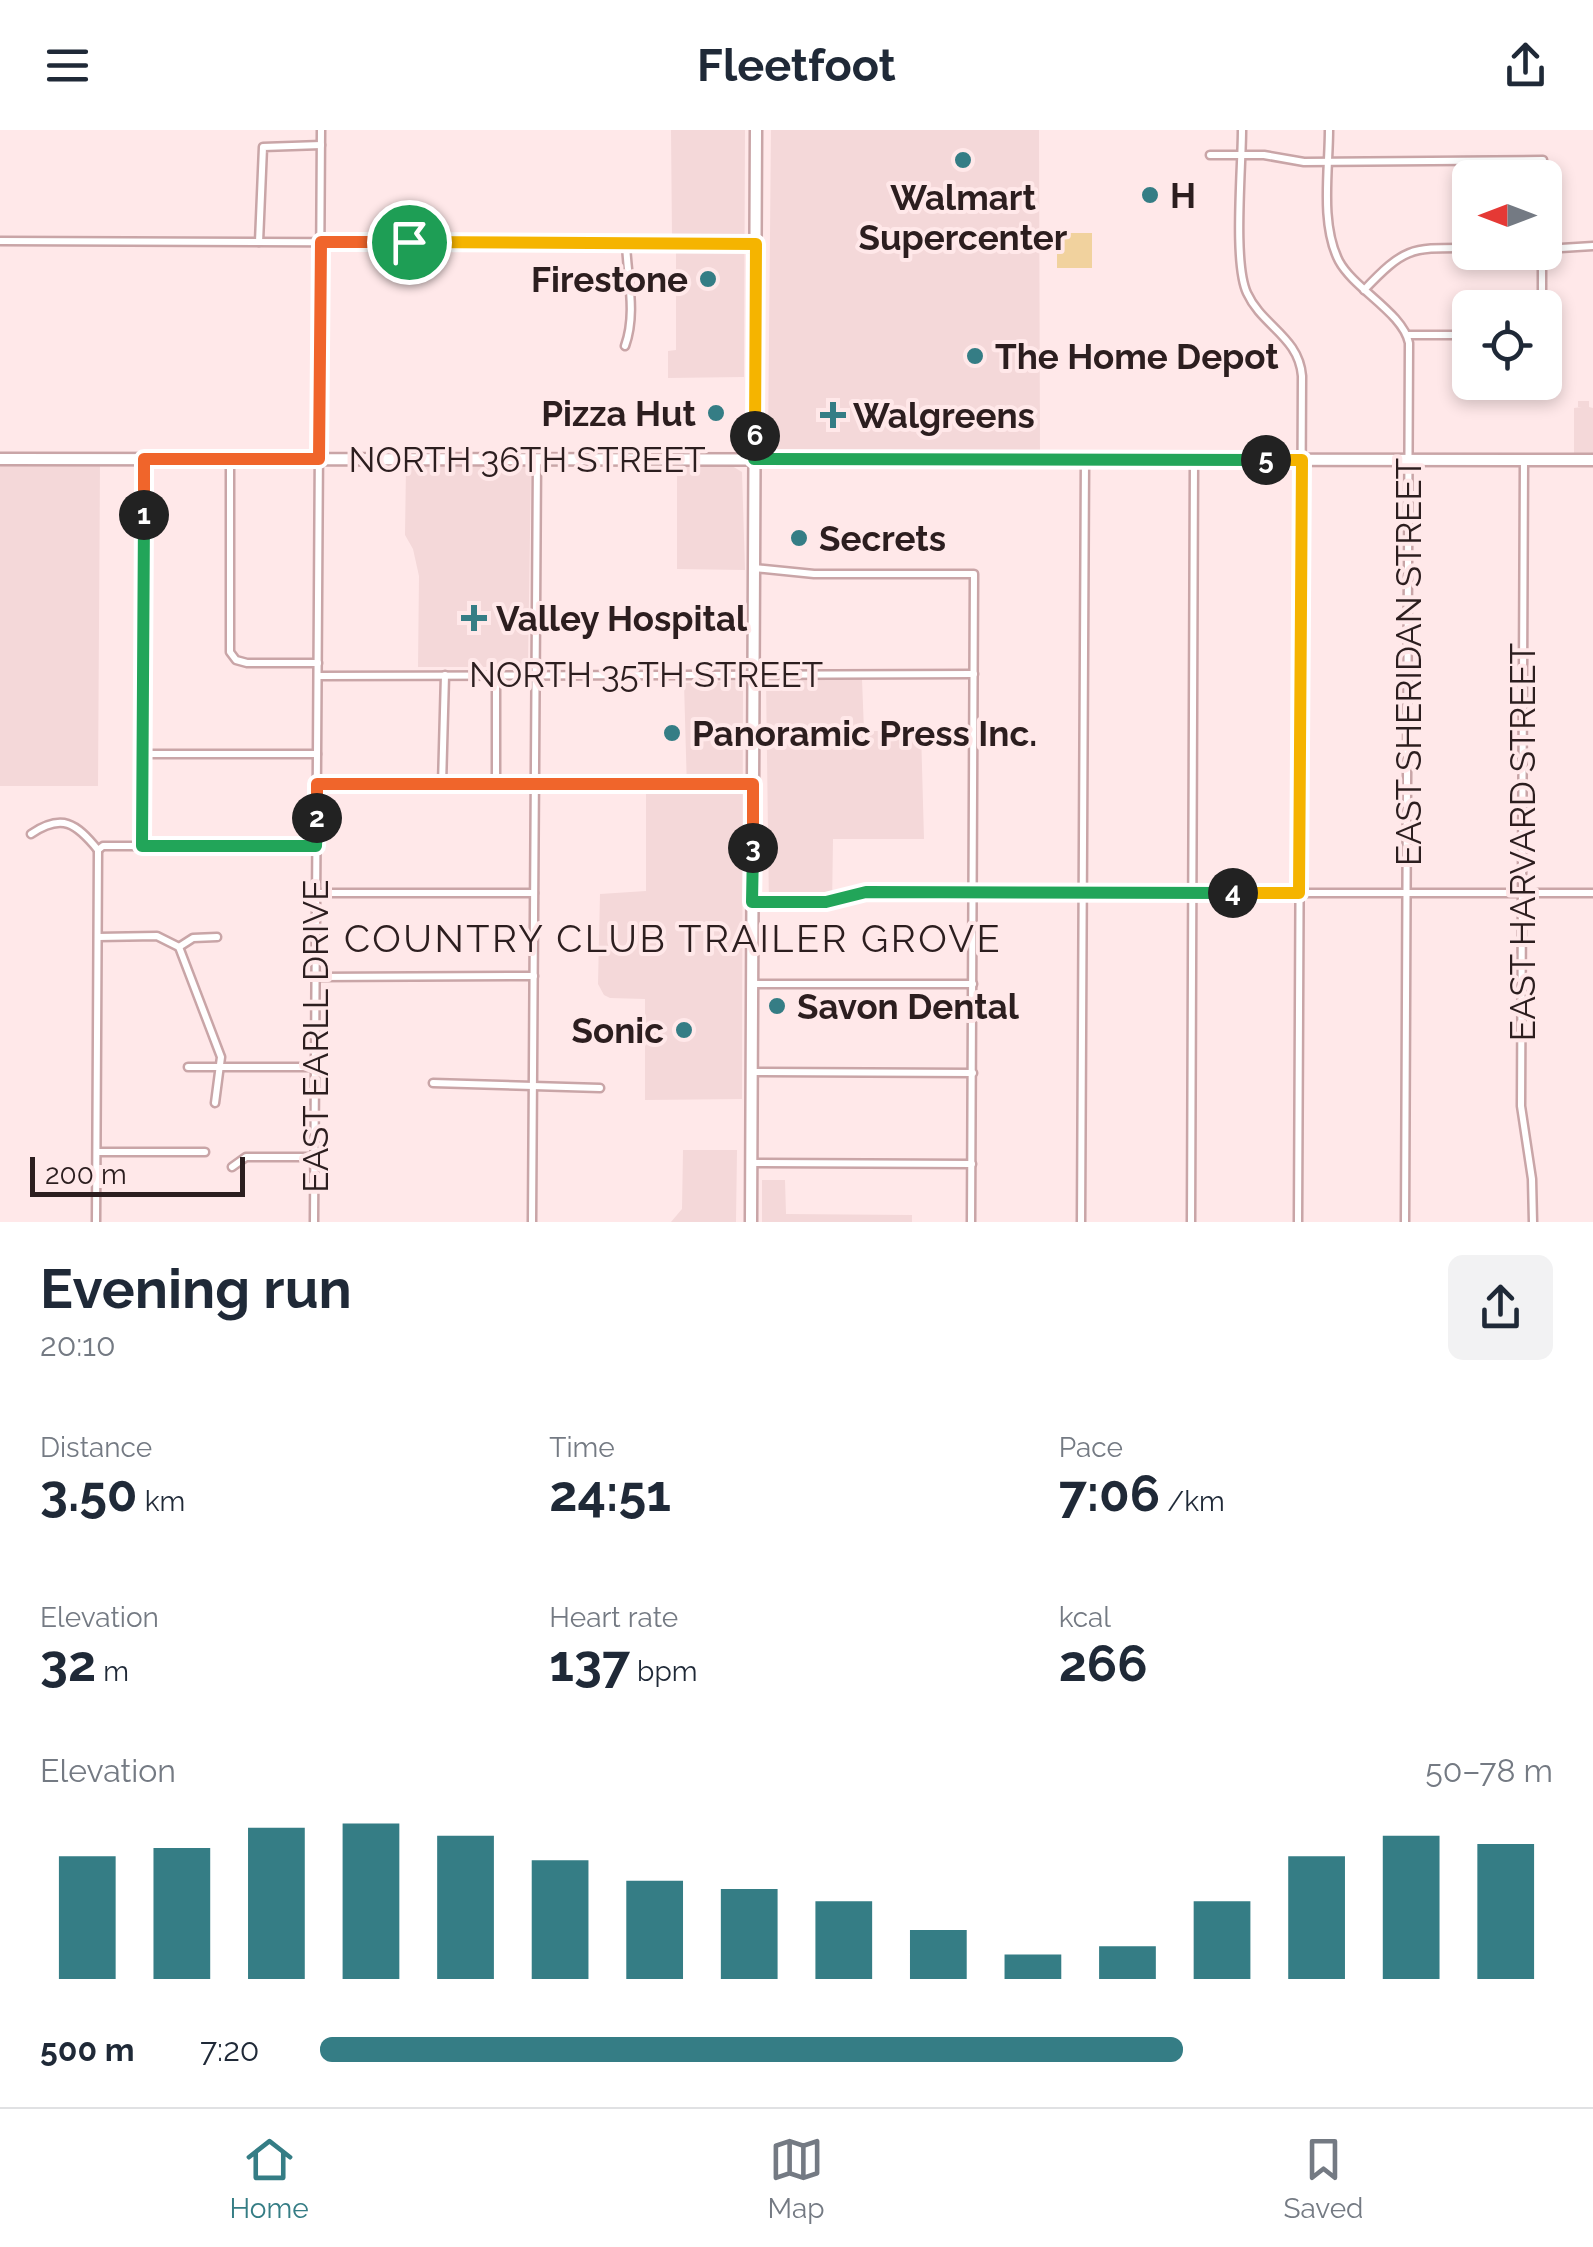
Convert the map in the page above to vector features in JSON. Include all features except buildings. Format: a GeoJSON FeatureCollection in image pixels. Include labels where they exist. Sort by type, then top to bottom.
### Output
{"type":"FeatureCollection","features":[{"type":"Feature","properties":{"kind":"main road"},"geometry":{"type":"LineString","coordinates":[[751,1222],[756,130]]}},
{"type":"Feature","properties":{"kind":"main road","name":"NORTH 36TH STREET"},"geometry":{"type":"LineString","coordinates":[[0,459],[1593,460]]}},
{"type":"Feature","properties":{"kind":"street","name":"EAST EARLL DRIVE"},"geometry":{"type":"LineString","coordinates":[[314,1222],[321,130]]}},
{"type":"Feature","properties":{"kind":"street"},"geometry":{"type":"LineString","coordinates":[[1242,130],[1241,273],[1254,305],[1298,354],[1302,376],[1298,1222]]}},
{"type":"Feature","properties":{"kind":"street"},"geometry":{"type":"LineString","coordinates":[[1329,130],[1329,219],[1334,247],[1345,270],[1407,334],[1452,335]]}},
{"type":"Feature","properties":{"kind":"street"},"geometry":{"type":"LineString","coordinates":[[259,242],[263,147],[321,145]]}},
{"type":"Feature","properties":{"kind":"street"},"geometry":{"type":"LineString","coordinates":[[1210,155],[1329,162],[1452,161]]}},
{"type":"Feature","properties":{"kind":"street"},"geometry":{"type":"LineString","coordinates":[[0,241],[756,244]]}},
{"type":"Feature","properties":{"kind":"street"},"geometry":{"type":"LineString","coordinates":[[626,243],[631,276],[626,346]]}},
{"type":"Feature","properties":{"kind":"street"},"geometry":{"type":"LineString","coordinates":[[1562,249],[1593,246]]}},
{"type":"Feature","properties":{"kind":"street"},"geometry":{"type":"LineString","coordinates":[[1364,290],[1402,253],[1452,248]]}},
{"type":"Feature","properties":{"kind":"street","name":"EAST SHERIDAN STREET"},"geometry":{"type":"LineString","coordinates":[[1405,1222],[1407,334]]}},
{"type":"Feature","properties":{"kind":"street"},"geometry":{"type":"LineString","coordinates":[[142,846],[144,459]]}},
{"type":"Feature","properties":{"kind":"street"},"geometry":{"type":"LineString","coordinates":[[230,459],[229,644],[234,659],[247,663],[318,663]]}},
{"type":"Feature","properties":{"kind":"street"},"geometry":{"type":"LineString","coordinates":[[532,1222],[537,459]]}},
{"type":"Feature","properties":{"kind":"street"},"geometry":{"type":"LineString","coordinates":[[1081,1222],[1084,459]]}},
{"type":"Feature","properties":{"kind":"street"},"geometry":{"type":"LineString","coordinates":[[1190,1222],[1194,459]]}},
{"type":"Feature","properties":{"kind":"street","name":"EAST HARVARD STREET"},"geometry":{"type":"LineString","coordinates":[[1524,460],[1521,1106],[1532,1179],[1533,1222]]}},
{"type":"Feature","properties":{"kind":"street"},"geometry":{"type":"LineString","coordinates":[[754,568],[785,568],[814,574],[974,574],[971,1222]]}},
{"type":"Feature","properties":{"kind":"street","name":"NORTH 35TH STREET"},"geometry":{"type":"LineString","coordinates":[[318,676],[974,674]]}},
{"type":"Feature","properties":{"kind":"street"},"geometry":{"type":"LineString","coordinates":[[496,675],[496,784]]}},
{"type":"Feature","properties":{"kind":"street"},"geometry":{"type":"LineString","coordinates":[[442,785],[443,676]]}},
{"type":"Feature","properties":{"kind":"street"},"geometry":{"type":"LineString","coordinates":[[142,754],[317,754]]}},
{"type":"Feature","properties":{"kind":"street"},"geometry":{"type":"LineString","coordinates":[[317,784],[753,784]]}},
{"type":"Feature","properties":{"kind":"street"},"geometry":{"type":"LineString","coordinates":[[30,834],[46,825],[62,823],[79,828],[98,850],[96,1222]]}},
{"type":"Feature","properties":{"kind":"street"},"geometry":{"type":"LineString","coordinates":[[98,850],[103,846],[316,846]]}},
{"type":"Feature","properties":{"kind":"street"},"geometry":{"type":"LineString","coordinates":[[316,893],[534,893]]}},
{"type":"Feature","properties":{"kind":"street"},"geometry":{"type":"LineString","coordinates":[[752,902],[826,902],[860,893],[1593,893]]}},
{"type":"Feature","properties":{"kind":"street"},"geometry":{"type":"LineString","coordinates":[[98,937],[157,936],[179,947],[221,1056],[214,1103]]}},
{"type":"Feature","properties":{"kind":"street"},"geometry":{"type":"LineString","coordinates":[[179,947],[193,938],[218,937]]}},
{"type":"Feature","properties":{"kind":"street"},"geometry":{"type":"LineString","coordinates":[[316,977],[534,976]]}},
{"type":"Feature","properties":{"kind":"street"},"geometry":{"type":"LineString","coordinates":[[752,984],[973,984]]}},
{"type":"Feature","properties":{"kind":"street"},"geometry":{"type":"LineString","coordinates":[[188,1067],[315,1067]]}},
{"type":"Feature","properties":{"kind":"street"},"geometry":{"type":"LineString","coordinates":[[752,1072],[972,1073]]}},
{"type":"Feature","properties":{"kind":"street"},"geometry":{"type":"LineString","coordinates":[[434,1082],[600,1088]]}},
{"type":"Feature","properties":{"kind":"street"},"geometry":{"type":"LineString","coordinates":[[97,1152],[205,1152]]}},
{"type":"Feature","properties":{"kind":"street"},"geometry":{"type":"LineString","coordinates":[[232,1167],[246,1157],[314,1157]]}},
{"type":"Feature","properties":{"kind":"street"},"geometry":{"type":"LineString","coordinates":[[751,1162],[972,1164]]}},
{"type":"Feature","properties":{"kind":"shaded area"},"geometry":{"type":"Polygon","coordinates":[[[671,130],[745,130],[744,377],[668,378],[668,351],[676,350],[671,130]]]}},
{"type":"Feature","properties":{"kind":"shaded area"},"geometry":{"type":"Polygon","coordinates":[[[771,130],[1039,130],[1040,452],[768,446],[771,130]]]}},
{"type":"Feature","properties":{"kind":"shaded area"},"geometry":{"type":"Polygon","coordinates":[[[1057,233],[1092,233],[1092,268],[1057,268],[1057,233]]]}},
{"type":"Feature","properties":{"kind":"shaded area"},"geometry":{"type":"Polygon","coordinates":[[[1578,401],[1589,401],[1593,408],[1593,453],[1574,453],[1574,408],[1582,407],[1578,407],[1578,401]]]}},
{"type":"Feature","properties":{"kind":"shaded area"},"geometry":{"type":"Polygon","coordinates":[[[100,464],[98,786],[0,786],[0,465],[100,464]]]}},
{"type":"Feature","properties":{"kind":"shaded area"},"geometry":{"type":"Polygon","coordinates":[[[677,465],[732,466],[742,472],[745,570],[677,569],[677,465]]]}},
{"type":"Feature","properties":{"kind":"shaded area"},"geometry":{"type":"Polygon","coordinates":[[[525,466],[531,470],[528,664],[418,667],[419,576],[413,549],[405,535],[406,467],[525,466]]]}},
{"type":"Feature","properties":{"kind":"shaded area"},"geometry":{"type":"Polygon","coordinates":[[[862,679],[864,731],[921,731],[924,839],[833,839],[832,908],[769,908],[766,680],[862,679]]]}},
{"type":"Feature","properties":{"kind":"shaded area"},"geometry":{"type":"Polygon","coordinates":[[[684,683],[743,683],[742,1099],[645,1100],[645,999],[610,998],[598,984],[600,894],[646,891],[646,790],[687,790],[684,683]]]}},
{"type":"Feature","properties":{"kind":"shaded area"},"geometry":{"type":"Polygon","coordinates":[[[683,1150],[737,1150],[736,1222],[671,1222],[682,1209],[683,1150]]]}},
{"type":"Feature","properties":{"kind":"shaded area"},"geometry":{"type":"Polygon","coordinates":[[[762,1180],[785,1180],[786,1214],[912,1215],[912,1222],[762,1222],[762,1180]]]}},
{"type":"Feature","properties":{"kind":"place","name":"Walmart Supercenter"},"geometry":{"type":"Point","coordinates":[963,160]}},
{"type":"Feature","properties":{"kind":"place","name":"H"},"geometry":{"type":"Point","coordinates":[1150,195]}},
{"type":"Feature","properties":{"kind":"place","name":"Firestone"},"geometry":{"type":"Point","coordinates":[708,279]}},
{"type":"Feature","properties":{"kind":"place","name":"The Home Depot"},"geometry":{"type":"Point","coordinates":[975,356]}},
{"type":"Feature","properties":{"kind":"place","name":"Pizza Hut"},"geometry":{"type":"Point","coordinates":[716,413]}},
{"type":"Feature","properties":{"kind":"place","name":"Walgreens"},"geometry":{"type":"Point","coordinates":[833,415]}},
{"type":"Feature","properties":{"kind":"place","name":"Secrets"},"geometry":{"type":"Point","coordinates":[799,538]}},
{"type":"Feature","properties":{"kind":"place","name":"Valley Hospital"},"geometry":{"type":"Point","coordinates":[474,618]}},
{"type":"Feature","properties":{"kind":"place","name":"Panoramic Press Inc."},"geometry":{"type":"Point","coordinates":[672,733]}},
{"type":"Feature","properties":{"kind":"place","name":"Savon Dental"},"geometry":{"type":"Point","coordinates":[777,1006]}},
{"type":"Feature","properties":{"kind":"place","name":"Sonic"},"geometry":{"type":"Point","coordinates":[684,1030]}},
{"type":"Feature","properties":{"kind":"district","name":"COUNTRY CLUB TRAILER GROVE"},"geometry":{"type":"Point","coordinates":[673,938]}},
{"type":"Feature","properties":{"kind":"route"},"geometry":{"type":"LineString","coordinates":[[321,242],[409,242],[756,244],[754,459],[1302,460],[1299,893],[866,892],[826,902],[752,902],[753,784],[317,784],[316,846],[142,846],[144,459],[319,459],[321,242]]}}]}
